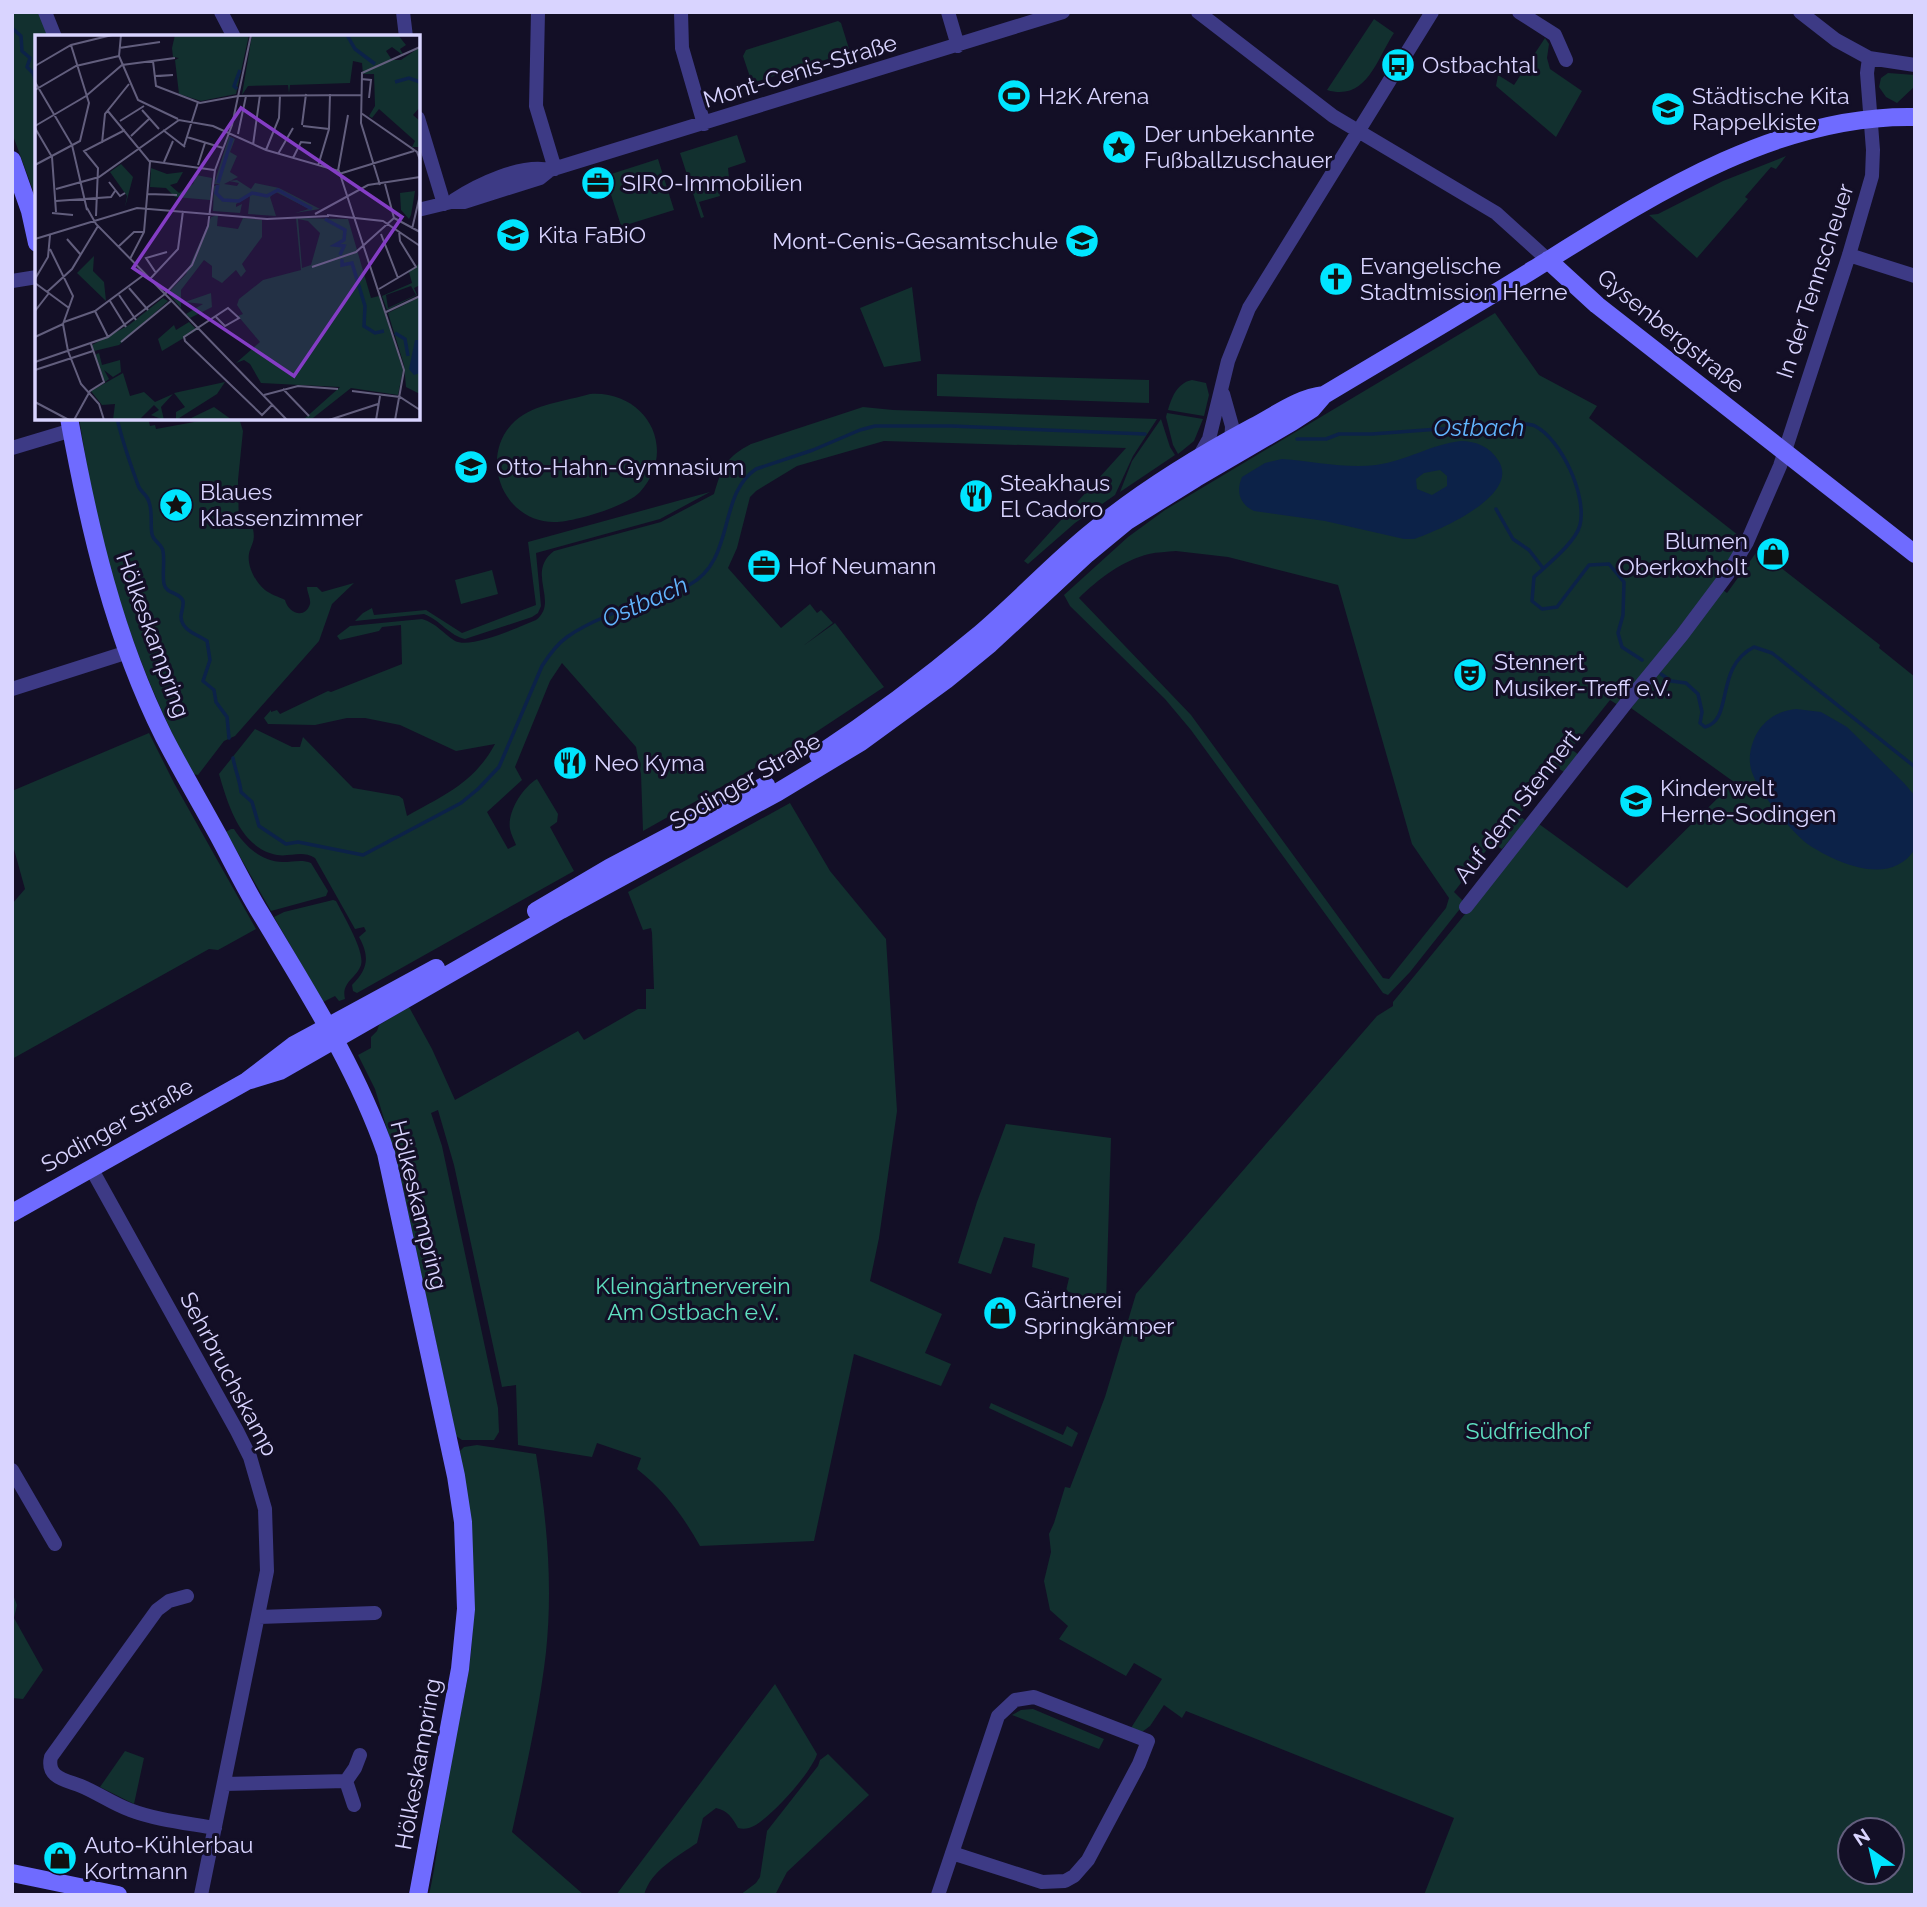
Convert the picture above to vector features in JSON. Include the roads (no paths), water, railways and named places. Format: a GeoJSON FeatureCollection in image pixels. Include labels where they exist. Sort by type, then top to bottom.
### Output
{"type":"FeatureCollection","features":[{"type":"Feature","properties":{"kind":"main road","name":"Sodinger Straße"},"geometry":{"type":"LineString","coordinates":[[332,1033],[778,792],[861,742],[990,644],[1087,554],[1127,522],[1292,422],[1312,409],[1324,395],[1658,196],[1738,155],[1796,134],[1870,120],[1915,117]]}},
{"type":"Feature","properties":{"kind":"main road"},"geometry":{"type":"LineString","coordinates":[[12,160],[35,234]]}},
{"type":"Feature","properties":{"kind":"main road","name":"Gysenbergstraße"},"geometry":{"type":"LineString","coordinates":[[1548,260],[1597,305],[1915,554]]}},
{"type":"Feature","properties":{"kind":"main road","name":"Sodinger Straße"},"geometry":{"type":"LineString","coordinates":[[12,1213],[247,1081],[280,1071],[332,1033],[421,976],[609,868],[818,755],[888,708],[928,677],[978,636],[1092,532],[1143,494],[1198,458],[1306,397],[1324,395]]}},
{"type":"Feature","properties":{"kind":"main road","name":"Hölkeskampring"},"geometry":{"type":"LineString","coordinates":[[71,424],[96,549],[128,652],[163,736],[244,884],[332,1033],[374,1120],[386,1153],[454,1466],[463,1522],[466,1609],[460,1669],[418,1895]]}},
{"type":"Feature","properties":{"kind":"main road"},"geometry":{"type":"LineString","coordinates":[[12,1873],[118,1895]]}},
{"type":"Feature","properties":{"kind":"street"},"geometry":{"type":"LineString","coordinates":[[45,12],[54,35]]}},
{"type":"Feature","properties":{"kind":"street"},"geometry":{"type":"LineString","coordinates":[[221,12],[233,35]]}},
{"type":"Feature","properties":{"kind":"street"},"geometry":{"type":"LineString","coordinates":[[403,12],[406,35]]}},
{"type":"Feature","properties":{"kind":"street"},"geometry":{"type":"LineString","coordinates":[[538,12],[536,106],[552,170]]}},
{"type":"Feature","properties":{"kind":"street"},"geometry":{"type":"LineString","coordinates":[[681,12],[681,48],[704,124]]}},
{"type":"Feature","properties":{"kind":"street"},"geometry":{"type":"LineString","coordinates":[[948,12],[958,46]]}},
{"type":"Feature","properties":{"kind":"street","name":"Mont-Cenis-Straße"},"geometry":{"type":"LineString","coordinates":[[420,210],[464,202],[540,178],[552,170],[1063,12]]}},
{"type":"Feature","properties":{"kind":"street"},"geometry":{"type":"LineString","coordinates":[[1198,12],[1333,116],[1358,130]]}},
{"type":"Feature","properties":{"kind":"street"},"geometry":{"type":"LineString","coordinates":[[1198,458],[1209,439],[1228,361],[1250,308],[1432,12]]}},
{"type":"Feature","properties":{"kind":"street"},"geometry":{"type":"LineString","coordinates":[[1519,12],[1555,35],[1566,60]]}},
{"type":"Feature","properties":{"kind":"street"},"geometry":{"type":"LineString","coordinates":[[1800,12],[1836,40],[1869,58],[1915,65]]}},
{"type":"Feature","properties":{"kind":"street","name":"In der Tennscheuer"},"geometry":{"type":"LineString","coordinates":[[1784,453],[1872,176],[1873,150],[1867,73],[1869,58]]}},
{"type":"Feature","properties":{"kind":"street"},"geometry":{"type":"LineString","coordinates":[[420,124],[447,203]]}},
{"type":"Feature","properties":{"kind":"street","name":"Gysenbergstraße"},"geometry":{"type":"LineString","coordinates":[[1358,130],[1496,213],[1548,260]]}},
{"type":"Feature","properties":{"kind":"street"},"geometry":{"type":"LineString","coordinates":[[1849,255],[1915,276]]}},
{"type":"Feature","properties":{"kind":"street"},"geometry":{"type":"LineString","coordinates":[[12,281],[35,277]]}},
{"type":"Feature","properties":{"kind":"street"},"geometry":{"type":"LineString","coordinates":[[1222,390],[1233,438],[1226,460]]}},
{"type":"Feature","properties":{"kind":"street"},"geometry":{"type":"LineString","coordinates":[[12,448],[71,424]]}},
{"type":"Feature","properties":{"kind":"street","name":"Auf dem Stennert"},"geometry":{"type":"LineString","coordinates":[[1466,907],[1727,575],[1747,542],[1784,453]]}},
{"type":"Feature","properties":{"kind":"street"},"geometry":{"type":"LineString","coordinates":[[12,689],[128,652]]}},
{"type":"Feature","properties":{"kind":"street","name":"Sehrbruchskamp"},"geometry":{"type":"LineString","coordinates":[[91,1168],[250,1457],[265,1508],[267,1571],[201,1895]]}},
{"type":"Feature","properties":{"kind":"street"},"geometry":{"type":"LineString","coordinates":[[12,1470],[17,1488],[55,1544]]}},
{"type":"Feature","properties":{"kind":"street"},"geometry":{"type":"LineString","coordinates":[[187,1596],[169,1601],[157,1610],[51,1756],[50,1762],[55,1775],[66,1782],[131,1811],[215,1828]]}},
{"type":"Feature","properties":{"kind":"street"},"geometry":{"type":"LineString","coordinates":[[258,1617],[375,1613]]}},
{"type":"Feature","properties":{"kind":"street"},"geometry":{"type":"LineString","coordinates":[[938,1895],[952,1853],[998,1716],[1015,1700],[1034,1697],[1148,1741],[1139,1764],[1088,1860],[1074,1876],[1065,1881],[1042,1882],[952,1853]]}},
{"type":"Feature","properties":{"kind":"street"},"geometry":{"type":"LineString","coordinates":[[354,1805],[346,1781],[360,1755]]}},
{"type":"Feature","properties":{"kind":"street"},"geometry":{"type":"LineString","coordinates":[[224,1784],[346,1781]]}},
{"type":"Feature","properties":{"kind":"water"},"geometry":{"type":"Polygon","coordinates":[[[1472,442],[1491,452],[1498,460],[1502,473],[1498,486],[1474,510],[1414,539],[1325,521],[1254,511],[1245,505],[1240,497],[1242,477],[1265,463],[1282,459],[1341,465],[1376,465],[1450,443],[1472,442]],[[1440,470],[1424,473],[1416,479],[1417,489],[1432,495],[1447,486],[1447,476],[1440,470]]]}},
{"type":"Feature","properties":{"kind":"water"},"geometry":{"type":"Polygon","coordinates":[[[1796,709],[1821,712],[1847,727],[1915,796],[1915,849],[1905,861],[1879,869],[1849,865],[1834,859],[1802,839],[1767,799],[1751,769],[1753,742],[1769,719],[1784,711],[1796,709]]]}},
{"type":"Feature","properties":{"kind":"waterway","name":"Ostbach"},"geometry":{"type":"LineString","coordinates":[[12,28],[21,36],[22,51],[30,58],[27,67],[35,79]]}},
{"type":"Feature","properties":{"kind":"waterway","name":"Ostbach"},"geometry":{"type":"LineString","coordinates":[[118,420],[138,485],[150,506],[152,534],[163,551],[165,587],[183,601],[181,617],[184,626],[207,641],[210,660],[203,681],[214,690],[216,702],[227,717],[229,738]]}},
{"type":"Feature","properties":{"kind":"waterway","name":"Ostbach"},"geometry":{"type":"LineString","coordinates":[[1297,439],[1326,439],[1339,434],[1372,434],[1490,424],[1535,426],[1545,433],[1563,456],[1576,485],[1581,513],[1580,525],[1573,539],[1534,577],[1532,601],[1542,609],[1557,607],[1589,565],[1609,564],[1624,582],[1623,615],[1618,633],[1622,647],[1642,660]]}},
{"type":"Feature","properties":{"kind":"waterway","name":"Ostbach"},"geometry":{"type":"LineString","coordinates":[[233,758],[241,792],[252,802],[259,826],[286,844],[298,842],[363,855],[461,803],[499,767],[542,666],[563,640],[609,615],[689,585],[704,574],[721,544],[736,495],[744,480],[756,469],[875,426],[952,426],[1145,434]]}},
{"type":"Feature","properties":{"kind":"waterway"},"geometry":{"type":"LineString","coordinates":[[1496,509],[1513,539],[1529,550],[1543,568]]}},
{"type":"Feature","properties":{"kind":"waterway","name":"Ostbach"},"geometry":{"type":"LineString","coordinates":[[1661,674],[1671,681],[1686,683],[1698,694],[1702,712],[1700,723],[1705,727],[1714,722],[1719,714],[1729,679],[1742,656],[1754,647],[1772,653],[1915,767]]}},
{"type":"Feature","properties":{"kind":"place","name":"Ostbachtal"},"geometry":{"type":"Point","coordinates":[1398,65]}},
{"type":"Feature","properties":{"kind":"place","name":"H2K Arena"},"geometry":{"type":"Point","coordinates":[1014,96]}},
{"type":"Feature","properties":{"kind":"place","name":"Städtische Kita Rappelkiste"},"geometry":{"type":"Point","coordinates":[1668,109]}},
{"type":"Feature","properties":{"kind":"place","name":"Der unbekannte Fußballzuschauer"},"geometry":{"type":"Point","coordinates":[1119,147]}},
{"type":"Feature","properties":{"kind":"place","name":"SIRO-Immobilien"},"geometry":{"type":"Point","coordinates":[598,183]}},
{"type":"Feature","properties":{"kind":"place","name":"Kita FaBiO"},"geometry":{"type":"Point","coordinates":[513,235]}},
{"type":"Feature","properties":{"kind":"place","name":"Mont-Cenis-Gesamtschule"},"geometry":{"type":"Point","coordinates":[1082,241]}},
{"type":"Feature","properties":{"kind":"place","name":"Evangelische Stadtmission Herne"},"geometry":{"type":"Point","coordinates":[1336,279]}},
{"type":"Feature","properties":{"kind":"place","name":"Otto-Hahn-Gymnasium"},"geometry":{"type":"Point","coordinates":[471,467]}},
{"type":"Feature","properties":{"kind":"place","name":"Steakhaus El Cadoro"},"geometry":{"type":"Point","coordinates":[976,496]}},
{"type":"Feature","properties":{"kind":"place","name":"Blaues Klassenzimmer"},"geometry":{"type":"Point","coordinates":[176,505]}},
{"type":"Feature","properties":{"kind":"place","name":"Blumen Oberkoxholt"},"geometry":{"type":"Point","coordinates":[1773,554]}},
{"type":"Feature","properties":{"kind":"place","name":"Hof Neumann"},"geometry":{"type":"Point","coordinates":[764,566]}},
{"type":"Feature","properties":{"kind":"place","name":"Stennert Musiker-Treff e.V."},"geometry":{"type":"Point","coordinates":[1470,675]}},
{"type":"Feature","properties":{"kind":"place","name":"Neo Kyma"},"geometry":{"type":"Point","coordinates":[570,763]}},
{"type":"Feature","properties":{"kind":"place","name":"Kinderwelt Herne-Sodingen"},"geometry":{"type":"Point","coordinates":[1636,801]}},
{"type":"Feature","properties":{"kind":"place","name":"Gärtnerei Springkämper"},"geometry":{"type":"Point","coordinates":[1000,1313]}},
{"type":"Feature","properties":{"kind":"place","name":"Auto-Kühlerbau Kortmann"},"geometry":{"type":"Point","coordinates":[60,1858]}},
{"type":"Feature","properties":{"kind":"park label","name":"Kleingärtnerverein Am Ostbach e.V."},"geometry":{"type":"Point","coordinates":[693,1299]}},
{"type":"Feature","properties":{"kind":"park label","name":"Südfriedhof"},"geometry":{"type":"Point","coordinates":[1528,1431]}}]}
